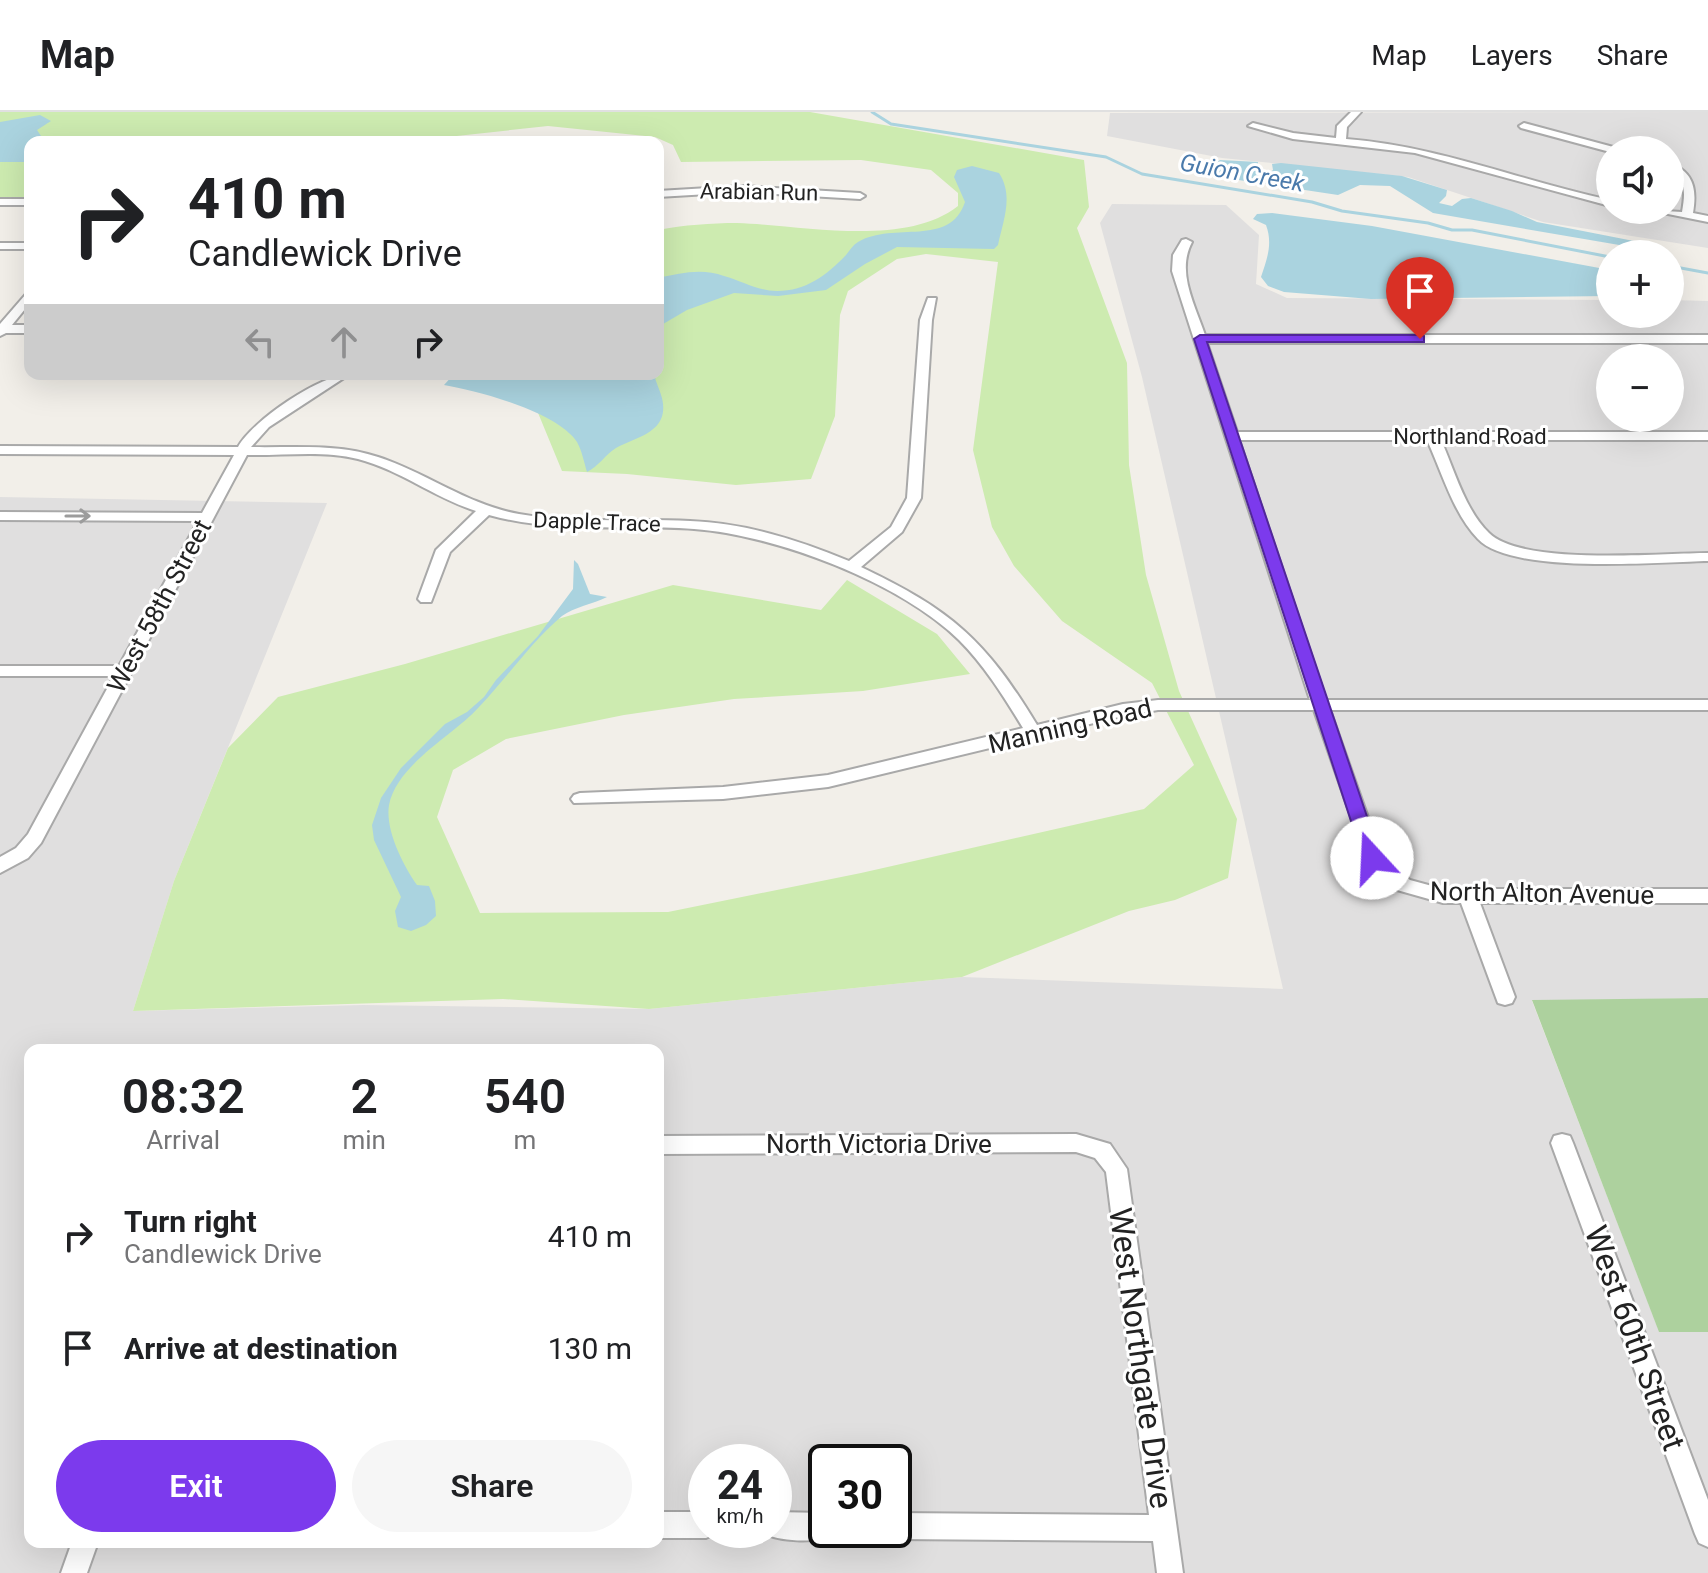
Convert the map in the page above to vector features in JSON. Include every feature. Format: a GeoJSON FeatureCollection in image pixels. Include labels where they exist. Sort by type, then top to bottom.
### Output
{"type":"FeatureCollection","features":[{"type":"Feature","properties":{"kind":"street"},"geometry":{"type":"LineString","coordinates":[[1341,141],[1342,126],[1356,112]]}},
{"type":"Feature","properties":{"kind":"street"},"geometry":{"type":"LineString","coordinates":[[1253,126],[1269,132],[1415,150],[1556,192],[1596,200]]}},
{"type":"Feature","properties":{"kind":"street"},"geometry":{"type":"LineString","coordinates":[[1524,126],[1596,145]]}},
{"type":"Feature","properties":{"kind":"street"},"geometry":{"type":"LineString","coordinates":[[1684,176],[1690,181],[1692,189],[1687,216]]}},
{"type":"Feature","properties":{"kind":"street","name":"Arabian Run"},"geometry":{"type":"LineString","coordinates":[[664,194],[742,189],[860,196]]}},
{"type":"Feature","properties":{"kind":"street"},"geometry":{"type":"LineString","coordinates":[[0,202],[24,202]]}},
{"type":"Feature","properties":{"kind":"street"},"geometry":{"type":"LineString","coordinates":[[1684,215],[1708,219]]}},
{"type":"Feature","properties":{"kind":"street"},"geometry":{"type":"LineString","coordinates":[[1186,242],[1179,255],[1178,271],[1320,705]]}},
{"type":"Feature","properties":{"kind":"street"},"geometry":{"type":"LineString","coordinates":[[0,246],[24,246]]}},
{"type":"Feature","properties":{"kind":"street"},"geometry":{"type":"LineString","coordinates":[[851,567],[897,529],[914,498],[926,320],[932,300]]}},
{"type":"Feature","properties":{"kind":"street"},"geometry":{"type":"LineString","coordinates":[[1,330],[24,303]]}},
{"type":"Feature","properties":{"kind":"street"},"geometry":{"type":"LineString","coordinates":[[1,330],[24,329]]}},
{"type":"Feature","properties":{"kind":"street"},"geometry":{"type":"LineString","coordinates":[[1200,339],[1708,339]]}},
{"type":"Feature","properties":{"kind":"street","name":"West 58th Street"},"geometry":{"type":"LineString","coordinates":[[2,865],[22,853],[35,838],[252,436],[264,424],[334,380]]}},
{"type":"Feature","properties":{"kind":"street","name":"Northland Road"},"geometry":{"type":"LineString","coordinates":[[1231,436],[1708,436]]}},
{"type":"Feature","properties":{"kind":"street"},"geometry":{"type":"LineString","coordinates":[[1432,436],[1479,531],[1508,551],[1532,556],[1708,557]]}},
{"type":"Feature","properties":{"kind":"street","name":"Dapple Trace"},"geometry":{"type":"LineString","coordinates":[[0,450],[333,451],[366,456],[396,467],[449,496],[486,510],[564,524],[727,528],[796,544],[851,567],[921,604],[966,638],[991,666],[1034,733]]}},
{"type":"Feature","properties":{"kind":"street"},"geometry":{"type":"LineString","coordinates":[[426,599],[443,550],[486,510]]}},
{"type":"Feature","properties":{"kind":"street"},"geometry":{"type":"LineString","coordinates":[[0,516],[206,517]]}},
{"type":"Feature","properties":{"kind":"street"},"geometry":{"type":"LineString","coordinates":[[0,671],[124,671]]}},
{"type":"Feature","properties":{"kind":"street","name":"North Alton Avenue"},"geometry":{"type":"LineString","coordinates":[[1320,705],[1369,851],[1382,870],[1415,890],[1432,895],[1468,896],[1708,896]]}},
{"type":"Feature","properties":{"kind":"street","name":"Manning Road"},"geometry":{"type":"LineString","coordinates":[[580,799],[723,793],[803,785],[886,770],[1146,706],[1708,705]]}},
{"type":"Feature","properties":{"kind":"street"},"geometry":{"type":"LineString","coordinates":[[1468,896],[1505,997]]}},
{"type":"Feature","properties":{"kind":"street","name":"North Victoria Drive"},"geometry":{"type":"LineString","coordinates":[[664,1145],[1076,1143],[1099,1150]]}},
{"type":"Feature","properties":{"kind":"street","name":"West 60th Street"},"geometry":{"type":"LineString","coordinates":[[1562,1143],[1708,1534]]}},
{"type":"Feature","properties":{"kind":"street","name":"West Northgate Drive"},"geometry":{"type":"LineString","coordinates":[[1099,1150],[1116,1169],[1170,1573]]}},
{"type":"Feature","properties":{"kind":"street"},"geometry":{"type":"LineString","coordinates":[[664,1525],[688,1525]]}},
{"type":"Feature","properties":{"kind":"street"},"geometry":{"type":"LineString","coordinates":[[912,1526],[1165,1528]]}},
{"type":"Feature","properties":{"kind":"street"},"geometry":{"type":"LineString","coordinates":[[74,1573],[83,1548]]}},
{"type":"Feature","properties":{"kind":"shaded area"},"geometry":{"type":"Polygon","coordinates":[[[1708,112],[1708,248],[1684,244],[1684,240],[1657,240],[1543,222],[1408,177],[1222,158],[1107,136],[1110,113],[1708,112]]]}},
{"type":"Feature","properties":{"kind":"shaded area"},"geometry":{"type":"Polygon","coordinates":[[[1112,204],[1226,205],[1259,235],[1256,284],[1287,298],[1596,300],[1596,328],[1684,328],[1684,300],[1708,301],[1708,998],[1532,1001],[1659,1331],[1708,1332],[1708,1573],[0,1573],[0,497],[327,503],[174,881],[133,1011],[363,1005],[649,1009],[962,977],[1283,989],[1142,377],[1100,223],[1112,204]]]}},
{"type":"Feature","properties":{"kind":"green space"},"geometry":{"type":"Polygon","coordinates":[[[0,112],[810,112],[1084,160],[1089,207],[1077,228],[1127,363],[1129,465],[1146,575],[1179,691],[1237,819],[1228,878],[1175,900],[1129,911],[962,977],[649,1009],[503,999],[133,1011],[174,881],[228,748],[278,697],[405,664],[673,585],[821,610],[847,580],[937,634],[970,674],[863,691],[734,699],[624,715],[506,739],[453,770],[437,817],[480,913],[668,912],[861,873],[1144,809],[1194,765],[1152,683],[1062,621],[1014,566],[992,527],[973,450],[998,262],[926,254],[897,259],[848,291],[840,315],[835,416],[811,479],[736,485],[562,471],[524,380],[664,380],[664,229],[727,223],[852,231],[910,227],[936,219],[958,206],[958,193],[931,170],[861,160],[681,162],[673,145],[664,141],[664,136],[548,126],[456,136],[24,136],[24,198],[0,198],[0,112]]]}},
{"type":"Feature","properties":{"kind":"green space"},"geometry":{"type":"Polygon","coordinates":[[[1708,998],[1708,1332],[1659,1332],[1532,1000],[1708,998]]]}},
{"type":"Feature","properties":{"kind":"water"},"geometry":{"type":"Polygon","coordinates":[[[40,115],[51,121],[37,130],[41,136],[24,136],[24,162],[0,162],[0,122],[40,115]]]}},
{"type":"Feature","properties":{"kind":"water"},"geometry":{"type":"Polygon","coordinates":[[[1220,160],[1258,162],[1258,174],[1267,175],[1273,170],[1272,164],[1281,163],[1402,176],[1447,190],[1439,203],[1452,206],[1462,199],[1471,198],[1537,222],[1629,240],[1596,241],[1433,213],[1390,186],[1360,185],[1338,195],[1225,178],[1209,172],[1212,165],[1220,160]]]}},
{"type":"Feature","properties":{"kind":"water"},"geometry":{"type":"Polygon","coordinates":[[[972,166],[999,173],[1007,200],[998,245],[994,249],[897,247],[826,290],[778,296],[734,293],[687,310],[664,323],[664,277],[708,272],[763,289],[788,290],[807,285],[823,275],[858,242],[872,236],[947,225],[958,216],[965,202],[954,177],[957,170],[972,166]]]}},
{"type":"Feature","properties":{"kind":"water"},"geometry":{"type":"Polygon","coordinates":[[[1272,213],[1372,226],[1596,267],[1596,296],[1371,299],[1284,292],[1268,286],[1261,277],[1269,239],[1266,225],[1253,219],[1257,214],[1272,213]]]}},
{"type":"Feature","properties":{"kind":"water"},"geometry":{"type":"Polygon","coordinates":[[[449,380],[656,380],[663,409],[657,426],[616,448],[587,472],[577,442],[553,421],[516,404],[444,385],[449,380]]]}},
{"type":"Feature","properties":{"kind":"water"},"geometry":{"type":"Polygon","coordinates":[[[574,560],[590,594],[607,597],[562,616],[468,718],[414,763],[394,790],[388,815],[392,836],[417,885],[429,886],[435,901],[436,916],[426,925],[411,931],[398,927],[395,911],[401,897],[374,840],[372,825],[381,798],[401,768],[445,724],[467,712],[484,697],[538,636],[573,589],[574,560]]]}},
{"type":"Feature","properties":{"kind":"waterway","name":"Guion Creek"},"geometry":{"type":"LineString","coordinates":[[872,112],[891,124],[1106,157],[1142,174],[1596,254]]}},
{"type":"Feature","properties":{"kind":"waterway","name":"Guion Creek"},"geometry":{"type":"LineString","coordinates":[[1684,269],[1708,273]]}},
{"type":"Feature","properties":{"kind":"route"},"geometry":{"type":"LineString","coordinates":[[1372,858],[1200,339],[1420,339]]}}]}
